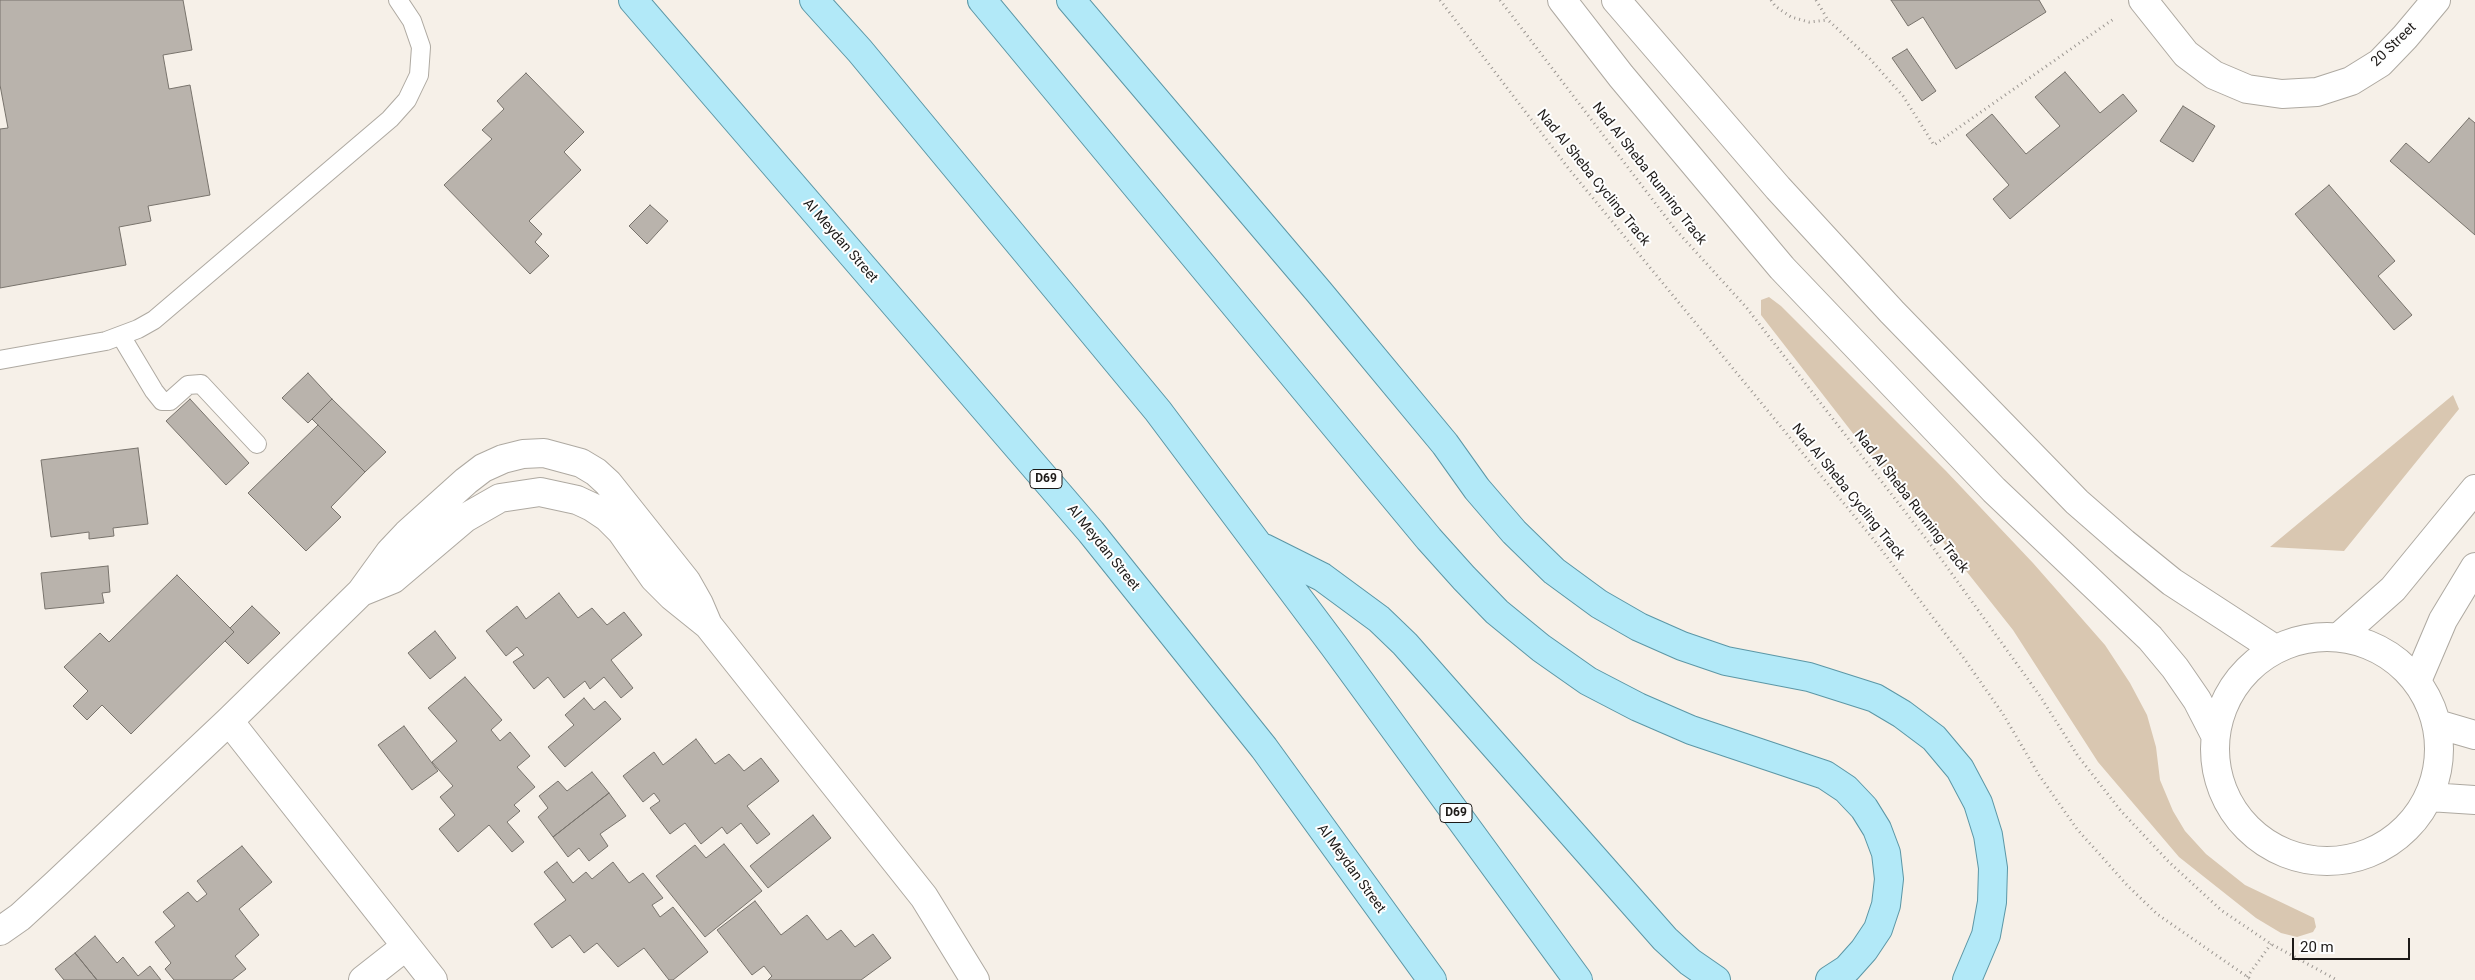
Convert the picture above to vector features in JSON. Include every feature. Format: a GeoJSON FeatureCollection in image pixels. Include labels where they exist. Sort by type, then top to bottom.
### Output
{"type":"FeatureCollection","features":[{"type":"Feature","properties":{"kind":"main road","name":"Al Meydan Street"},"geometry":{"type":"LineString","coordinates":[[633,0],[1098,540],[1264,748],[1432,980]]}},
{"type":"Feature","properties":{"kind":"main road","name":"D69"},"geometry":{"type":"LineString","coordinates":[[814,0],[860,51],[1158,411],[1578,980]]}},
{"type":"Feature","properties":{"kind":"main road"},"geometry":{"type":"LineString","coordinates":[[982,0],[1429,539],[1497,612],[1541,648],[1588,681],[1638,708],[1691,730],[1825,775],[1846,789],[1864,808],[1878,829],[1886,853],[1889,879],[1886,905],[1878,929],[1864,950],[1847,969],[1830,980]]}},
{"type":"Feature","properties":{"kind":"main road"},"geometry":{"type":"LineString","coordinates":[[1071,0],[1319,292],[1445,444],[1477,489],[1514,532],[1554,571],[1599,604],[1639,627],[1682,646],[1726,661],[1809,678],[1874,698],[1902,714],[1934,738],[1960,769],[1978,803],[1988,835],[1991,860],[1992,902],[1986,935],[1967,980]]}},
{"type":"Feature","properties":{"kind":"main road"},"geometry":{"type":"LineString","coordinates":[[1258,545],[1322,577],[1352,597],[1392,632],[1429,670],[1665,939],[1690,962],[1716,980]]}},
{"type":"Feature","properties":{"kind":"street"},"geometry":{"type":"LineString","coordinates":[[1562,0],[1627,83],[1782,268],[1994,490],[2150,638],[2192,692],[2215,735]]}},
{"type":"Feature","properties":{"kind":"street"},"geometry":{"type":"LineString","coordinates":[[1616,0],[1778,188],[1885,305],[2077,502],[2172,582],[2275,649]]}},
{"type":"Feature","properties":{"kind":"street","name":"20 Street"},"geometry":{"type":"LineString","coordinates":[[2143,0],[2186,54],[2214,75],[2247,89],[2282,94],[2317,92],[2351,81],[2373,67],[2405,37],[2436,0]]}},
{"type":"Feature","properties":{"kind":"street"},"geometry":{"type":"LineString","coordinates":[[0,931],[56,884],[229,721],[361,592],[390,552],[406,534],[483,468],[503,459],[523,454],[544,453],[581,463],[608,483],[686,581],[708,625],[924,897],[975,980]]}},
{"type":"Feature","properties":{"kind":"street"},"geometry":{"type":"LineString","coordinates":[[2339,637],[2393,589],[2475,489]]}},
{"type":"Feature","properties":{"kind":"street"},"geometry":{"type":"LineString","coordinates":[[361,592],[394,579],[465,518],[481,507],[506,497],[540,492],[577,500],[607,517],[620,531],[654,578],[688,612],[708,625]]}},
{"type":"Feature","properties":{"kind":"street"},"geometry":{"type":"LineString","coordinates":[[2417,681],[2442,620],[2475,567]]}},
{"type":"Feature","properties":{"kind":"street"},"geometry":{"type":"LineString","coordinates":[[2339,637],[2374,647],[2405,667],[2417,681],[2430,702],[2437,724],[2440,749],[2437,773],[2430,797],[2417,818],[2400,835],[2379,849],[2348,859],[2332,861],[2308,860],[2284,853],[2262,841],[2244,825],[2230,806],[2220,783],[2214,759],[2215,735],[2220,713],[2228,694],[2252,666],[2275,649],[2310,638],[2339,637]]}},
{"type":"Feature","properties":{"kind":"street"},"geometry":{"type":"LineString","coordinates":[[229,721],[433,980]]}},
{"type":"Feature","properties":{"kind":"street"},"geometry":{"type":"LineString","coordinates":[[2437,724],[2475,735]]}},
{"type":"Feature","properties":{"kind":"street"},"geometry":{"type":"LineString","coordinates":[[2430,797],[2475,800]]}},
{"type":"Feature","properties":{"kind":"street"},"geometry":{"type":"LineString","coordinates":[[363,980],[405,946]]}},
{"type":"Feature","properties":{"kind":"lane"},"geometry":{"type":"LineString","coordinates":[[0,360],[90,345],[138,329],[165,312],[390,119],[407,100],[419,75],[421,47],[412,21],[398,0]]}},
{"type":"Feature","properties":{"kind":"lane"},"geometry":{"type":"LineString","coordinates":[[121,336],[154,392],[162,401],[170,401],[192,383],[201,384],[257,444]]}},
{"type":"Feature","properties":{"kind":"path","name":"Nad Al Sheba Cycling Track"},"geometry":{"type":"LineString","coordinates":[[1440,0],[1569,169],[1880,548],[1964,657],[2003,714],[2039,774],[2077,829],[2127,885],[2157,914],[2252,980]]}},
{"type":"Feature","properties":{"kind":"path","name":"Nad Al Sheba Running Track"},"geometry":{"type":"LineString","coordinates":[[1500,0],[1675,229],[1746,307],[1934,549],[2040,696],[2078,756],[2121,811],[2169,862],[2221,910],[2271,944],[2336,980]]}},
{"type":"Feature","properties":{"kind":"path"},"geometry":{"type":"LineString","coordinates":[[1772,0],[1775,6],[1791,17],[1809,22],[1828,20]]}},
{"type":"Feature","properties":{"kind":"path"},"geometry":{"type":"LineString","coordinates":[[1816,0],[1828,20],[1887,77],[1903,96],[1934,145],[2116,17]]}},
{"type":"Feature","properties":{"kind":"path"},"geometry":{"type":"LineString","coordinates":[[2248,977],[2271,944]]}},
{"type":"Feature","properties":{"kind":"shaded area"},"geometry":{"type":"Polygon","coordinates":[[[1769,297],[1781,306],[1946,471],[2033,563],[2105,645],[2130,683],[2147,715],[2156,747],[2160,780],[2173,811],[2185,831],[2206,854],[2245,885],[2314,918],[2316,927],[2313,932],[2297,937],[2281,933],[2256,918],[2179,857],[2098,762],[2013,630],[1913,504],[1869,454],[1761,315],[1761,300],[1769,297]]]}},
{"type":"Feature","properties":{"kind":"shaded area"},"geometry":{"type":"Polygon","coordinates":[[[2453,395],[2459,409],[2344,551],[2270,547],[2453,395]]]}},
{"type":"Feature","properties":{"kind":"building"},"geometry":{"type":"Polygon","coordinates":[[[0,0],[183,0],[192,50],[163,55],[169,89],[190,85],[210,195],[148,206],[151,221],[119,227],[126,265],[0,288],[0,129],[8,128],[0,85],[0,0]]]}},
{"type":"Feature","properties":{"kind":"building"},"geometry":{"type":"Polygon","coordinates":[[[1891,0],[2039,0],[2046,12],[1956,69],[1923,17],[1908,26],[1891,0]]]}},
{"type":"Feature","properties":{"kind":"building"},"geometry":{"type":"Polygon","coordinates":[[[1907,49],[1936,91],[1922,101],[1892,58],[1907,49]]]}},
{"type":"Feature","properties":{"kind":"building"},"geometry":{"type":"Polygon","coordinates":[[[2065,72],[2100,113],[2123,94],[2137,111],[2010,219],[1993,199],[2009,185],[1966,135],[1992,114],[2026,154],[2060,126],[2035,97],[2065,72]]]}},
{"type":"Feature","properties":{"kind":"building"},"geometry":{"type":"Polygon","coordinates":[[[526,73],[584,132],[564,152],[581,170],[529,221],[542,234],[535,242],[549,256],[530,274],[444,185],[492,139],[482,130],[504,109],[497,101],[526,73]]]}},
{"type":"Feature","properties":{"kind":"building"},"geometry":{"type":"Polygon","coordinates":[[[2183,106],[2215,126],[2193,162],[2160,141],[2183,106]]]}},
{"type":"Feature","properties":{"kind":"building"},"geometry":{"type":"Polygon","coordinates":[[[2469,118],[2475,123],[2475,235],[2390,161],[2406,143],[2429,163],[2469,118]]]}},
{"type":"Feature","properties":{"kind":"building"},"geometry":{"type":"Polygon","coordinates":[[[2329,185],[2395,261],[2378,276],[2412,315],[2394,330],[2295,214],[2329,185]]]}},
{"type":"Feature","properties":{"kind":"building"},"geometry":{"type":"Polygon","coordinates":[[[650,205],[668,221],[647,244],[629,226],[650,205]]]}},
{"type":"Feature","properties":{"kind":"building"},"geometry":{"type":"Polygon","coordinates":[[[308,373],[332,399],[308,423],[282,398],[308,373]]]}},
{"type":"Feature","properties":{"kind":"building"},"geometry":{"type":"Polygon","coordinates":[[[190,399],[249,463],[226,485],[166,421],[190,399]]]}},
{"type":"Feature","properties":{"kind":"building"},"geometry":{"type":"Polygon","coordinates":[[[332,399],[386,452],[365,472],[312,419],[332,399]]]}},
{"type":"Feature","properties":{"kind":"building"},"geometry":{"type":"Polygon","coordinates":[[[318,425],[365,472],[331,507],[341,517],[306,551],[248,493],[318,425]]]}},
{"type":"Feature","properties":{"kind":"building"},"geometry":{"type":"Polygon","coordinates":[[[138,448],[148,524],[113,528],[114,536],[89,539],[89,532],[51,537],[41,460],[138,448]]]}},
{"type":"Feature","properties":{"kind":"building"},"geometry":{"type":"Polygon","coordinates":[[[108,566],[110,592],[102,593],[104,603],[45,609],[41,573],[108,566]]]}},
{"type":"Feature","properties":{"kind":"building"},"geometry":{"type":"Polygon","coordinates":[[[177,575],[234,632],[131,734],[102,705],[87,720],[73,706],[88,691],[64,667],[100,633],[109,642],[177,575]]]}},
{"type":"Feature","properties":{"kind":"building"},"geometry":{"type":"Polygon","coordinates":[[[559,593],[578,618],[592,608],[607,625],[624,612],[642,635],[611,660],[633,688],[621,698],[604,677],[590,689],[585,681],[564,698],[548,677],[534,689],[513,662],[524,655],[517,647],[506,656],[486,631],[517,606],[526,619],[559,593]]]}},
{"type":"Feature","properties":{"kind":"building"},"geometry":{"type":"Polygon","coordinates":[[[252,606],[280,633],[248,664],[225,641],[234,632],[230,628],[252,606]]]}},
{"type":"Feature","properties":{"kind":"building"},"geometry":{"type":"Polygon","coordinates":[[[435,631],[456,658],[430,679],[408,653],[435,631]]]}},
{"type":"Feature","properties":{"kind":"building"},"geometry":{"type":"Polygon","coordinates":[[[465,677],[502,720],[491,730],[500,741],[510,732],[530,756],[517,767],[535,787],[514,805],[520,811],[507,822],[524,842],[512,852],[489,825],[458,852],[439,829],[455,815],[440,797],[453,786],[432,762],[457,741],[428,708],[465,677]]]}},
{"type":"Feature","properties":{"kind":"building"},"geometry":{"type":"Polygon","coordinates":[[[584,698],[594,710],[605,701],[621,719],[565,767],[548,747],[574,725],[565,715],[584,698]]]}},
{"type":"Feature","properties":{"kind":"building"},"geometry":{"type":"Polygon","coordinates":[[[404,726],[438,771],[412,790],[378,745],[404,726]]]}},
{"type":"Feature","properties":{"kind":"building"},"geometry":{"type":"Polygon","coordinates":[[[696,739],[715,764],[729,754],[744,771],[761,758],[779,781],[747,806],[770,834],[757,844],[741,823],[727,834],[722,827],[701,844],[685,823],[670,834],[650,808],[660,801],[654,793],[643,802],[623,776],[654,752],[663,765],[696,739]]]}},
{"type":"Feature","properties":{"kind":"building"},"geometry":{"type":"Polygon","coordinates":[[[592,772],[609,793],[553,837],[538,817],[548,808],[539,796],[558,781],[567,791],[592,772]]]}},
{"type":"Feature","properties":{"kind":"building"},"geometry":{"type":"Polygon","coordinates":[[[609,793],[626,816],[600,834],[608,846],[589,861],[579,848],[568,857],[553,837],[609,793]]]}},
{"type":"Feature","properties":{"kind":"building"},"geometry":{"type":"Polygon","coordinates":[[[813,815],[831,838],[768,888],[750,866],[813,815]]]}},
{"type":"Feature","properties":{"kind":"building"},"geometry":{"type":"Polygon","coordinates":[[[724,844],[762,891],[705,937],[656,876],[695,845],[706,858],[724,844]]]}},
{"type":"Feature","properties":{"kind":"building"},"geometry":{"type":"Polygon","coordinates":[[[242,846],[272,882],[239,909],[259,935],[235,956],[246,969],[232,980],[174,980],[165,969],[171,963],[155,942],[175,926],[163,912],[188,892],[197,902],[207,894],[197,881],[242,846]]]}},
{"type":"Feature","properties":{"kind":"building"},"geometry":{"type":"Polygon","coordinates":[[[557,862],[573,883],[586,872],[592,879],[613,862],[629,883],[643,873],[663,898],[652,905],[660,917],[673,907],[708,952],[673,980],[669,980],[644,948],[618,967],[597,943],[584,953],[570,935],[552,948],[534,924],[566,900],[544,872],[557,862]]]}},
{"type":"Feature","properties":{"kind":"building"},"geometry":{"type":"Polygon","coordinates":[[[755,901],[781,935],[807,915],[827,940],[841,930],[855,947],[873,934],[891,958],[861,980],[768,980],[772,976],[764,966],[752,975],[717,930],[755,901]]]}},
{"type":"Feature","properties":{"kind":"building"},"geometry":{"type":"Polygon","coordinates":[[[95,936],[117,963],[123,957],[138,976],[150,966],[161,980],[97,980],[75,953],[95,936]]]}},
{"type":"Feature","properties":{"kind":"building"},"geometry":{"type":"Polygon","coordinates":[[[75,953],[97,980],[64,980],[55,969],[75,953]]]}}]}
